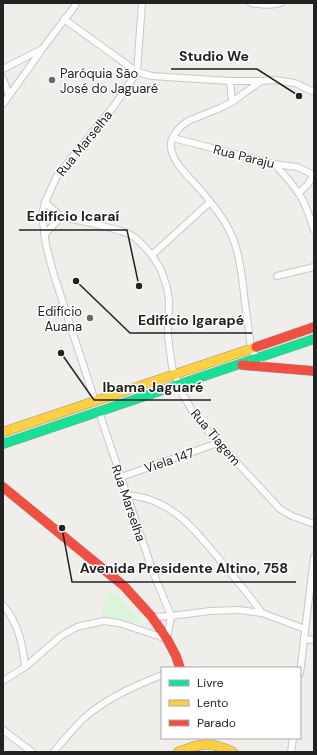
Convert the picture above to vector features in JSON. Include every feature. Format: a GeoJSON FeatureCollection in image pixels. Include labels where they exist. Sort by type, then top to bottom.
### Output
{"type":"FeatureCollection","features":[{"type":"Feature","properties":{"kind":"main road"},"geometry":{"type":"LineString","coordinates":[[3,432],[314,327]]}},
{"type":"Feature","properties":{"kind":"main road"},"geometry":{"type":"LineString","coordinates":[[260,362],[314,339]]}},
{"type":"Feature","properties":{"kind":"main road"},"geometry":{"type":"LineString","coordinates":[[3,444],[239,364],[260,362],[314,371]]}},
{"type":"Feature","properties":{"kind":"main road"},"geometry":{"type":"LineString","coordinates":[[3,487],[124,586],[152,617],[167,639],[180,667]]}},
{"type":"Feature","properties":{"kind":"main road"},"geometry":{"type":"LineString","coordinates":[[178,752],[203,744],[216,745],[232,752]]}},
{"type":"Feature","properties":{"kind":"street","name":"Rua Marselha"},"geometry":{"type":"LineString","coordinates":[[95,401],[53,272],[44,235],[42,215],[45,202],[57,176],[114,106],[137,72],[142,3]]}},
{"type":"Feature","properties":{"kind":"street"},"geometry":{"type":"LineString","coordinates":[[250,3],[259,5],[282,3]]}},
{"type":"Feature","properties":{"kind":"street"},"geometry":{"type":"LineString","coordinates":[[3,104],[76,4]]}},
{"type":"Feature","properties":{"kind":"street"},"geometry":{"type":"LineString","coordinates":[[64,19],[137,72],[152,76],[230,81],[275,80],[295,82],[314,92]]}},
{"type":"Feature","properties":{"kind":"street"},"geometry":{"type":"LineString","coordinates":[[3,69],[42,49]]}},
{"type":"Feature","properties":{"kind":"street"},"geometry":{"type":"LineString","coordinates":[[3,79],[9,95]]}},
{"type":"Feature","properties":{"kind":"street"},"geometry":{"type":"LineString","coordinates":[[230,81],[232,102]]}},
{"type":"Feature","properties":{"kind":"street"},"geometry":{"type":"LineString","coordinates":[[260,362],[251,348],[241,271],[236,248],[227,226],[204,194],[177,163],[170,145],[179,128],[188,121],[232,102],[261,81]]}},
{"type":"Feature","properties":{"kind":"street","name":"Rua Paraju"},"geometry":{"type":"LineString","coordinates":[[173,138],[274,164],[297,167],[314,175]]}},
{"type":"Feature","properties":{"kind":"street"},"geometry":{"type":"LineString","coordinates":[[274,164],[299,193],[314,230]]}},
{"type":"Feature","properties":{"kind":"street"},"geometry":{"type":"LineString","coordinates":[[299,193],[314,175]]}},
{"type":"Feature","properties":{"kind":"street"},"geometry":{"type":"LineString","coordinates":[[44,235],[61,217],[45,202]]}},
{"type":"Feature","properties":{"kind":"street"},"geometry":{"type":"LineString","coordinates":[[152,255],[210,202]]}},
{"type":"Feature","properties":{"kind":"street","name":"Rua Tiagem"},"geometry":{"type":"LineString","coordinates":[[61,217],[92,223],[131,235],[152,255],[161,270],[167,287],[169,301],[168,336],[172,367],[183,395],[193,412],[218,443],[280,509],[292,516],[314,524]]}},
{"type":"Feature","properties":{"kind":"street"},"geometry":{"type":"LineString","coordinates":[[277,276],[314,267]]}},
{"type":"Feature","properties":{"kind":"street","name":"Rua Marselha"},"geometry":{"type":"LineString","coordinates":[[98,412],[157,583],[171,616]]}},
{"type":"Feature","properties":{"kind":"street","name":"Viela 147"},"geometry":{"type":"LineString","coordinates":[[121,477],[218,443]]}},
{"type":"Feature","properties":{"kind":"street"},"geometry":{"type":"LineString","coordinates":[[127,495],[148,499],[158,503],[184,519],[240,584],[262,613]]}},
{"type":"Feature","properties":{"kind":"street"},"geometry":{"type":"LineString","coordinates":[[301,667],[314,557]]}},
{"type":"Feature","properties":{"kind":"street"},"geometry":{"type":"LineString","coordinates":[[3,605],[14,620],[23,649],[25,667]]}},
{"type":"Feature","properties":{"kind":"street"},"geometry":{"type":"LineString","coordinates":[[152,617],[219,610],[238,610],[262,613],[305,629]]}},
{"type":"Feature","properties":{"kind":"street"},"geometry":{"type":"LineString","coordinates":[[3,681],[25,667],[61,636],[77,627],[104,622],[119,623],[167,639],[171,616]]}},
{"type":"Feature","properties":{"kind":"street"},"geometry":{"type":"LineString","coordinates":[[304,639],[314,640]]}},
{"type":"Feature","properties":{"kind":"street"},"geometry":{"type":"LineString","coordinates":[[54,752],[92,712],[112,698],[161,675]]}},
{"type":"Feature","properties":{"kind":"street"},"geometry":{"type":"LineString","coordinates":[[3,730],[32,752]]}},
{"type":"Feature","properties":{"kind":"street"},"geometry":{"type":"LineString","coordinates":[[291,752],[293,739]]}},
{"type":"Feature","properties":{"kind":"green space"},"geometry":{"type":"Polygon","coordinates":[[[88,408],[89,411],[3,440],[3,437],[88,408]]]}},
{"type":"Feature","properties":{"kind":"green space"},"geometry":{"type":"Polygon","coordinates":[[[109,590],[123,601],[142,621],[139,624],[109,618],[101,618],[104,602],[109,590]]]}},
{"type":"Feature","properties":{"kind":"traffic: fast"},"geometry":{"type":"LineString","coordinates":[[3,444],[314,339]]}},
{"type":"Feature","properties":{"kind":"traffic: slow"},"geometry":{"type":"LineString","coordinates":[[3,432],[256,347]]}},
{"type":"Feature","properties":{"kind":"traffic: slow"},"geometry":{"type":"LineString","coordinates":[[178,752],[206,744],[225,748],[233,752]]}},
{"type":"Feature","properties":{"kind":"traffic: jam"},"geometry":{"type":"LineString","coordinates":[[256,347],[314,327]]}},
{"type":"Feature","properties":{"kind":"traffic: jam"},"geometry":{"type":"LineString","coordinates":[[242,365],[314,371]]}},
{"type":"Feature","properties":{"kind":"traffic: jam"},"geometry":{"type":"LineString","coordinates":[[3,487],[124,586],[152,617],[167,639],[180,667]]}},
{"type":"Feature","properties":{"kind":"place","name":"Paróquia São José do Jaguaré"},"geometry":{"type":"Point","coordinates":[52,80]}},
{"type":"Feature","properties":{"kind":"place","name":"Studio We"},"geometry":{"type":"Point","coordinates":[299,96]}},
{"type":"Feature","properties":{"kind":"place","name":"Edifício Igarapé"},"geometry":{"type":"Point","coordinates":[76,281]}},
{"type":"Feature","properties":{"kind":"place","name":"Edifício Icaraí"},"geometry":{"type":"Point","coordinates":[139,286]}},
{"type":"Feature","properties":{"kind":"place","name":"Edifício Auana"},"geometry":{"type":"Point","coordinates":[90,318]}},
{"type":"Feature","properties":{"kind":"place","name":"Ibama Jaguaré"},"geometry":{"type":"Point","coordinates":[61,353]}},
{"type":"Feature","properties":{"kind":"place","name":"Avenida Presidente Altino, 758"},"geometry":{"type":"Point","coordinates":[62,528]}}]}
